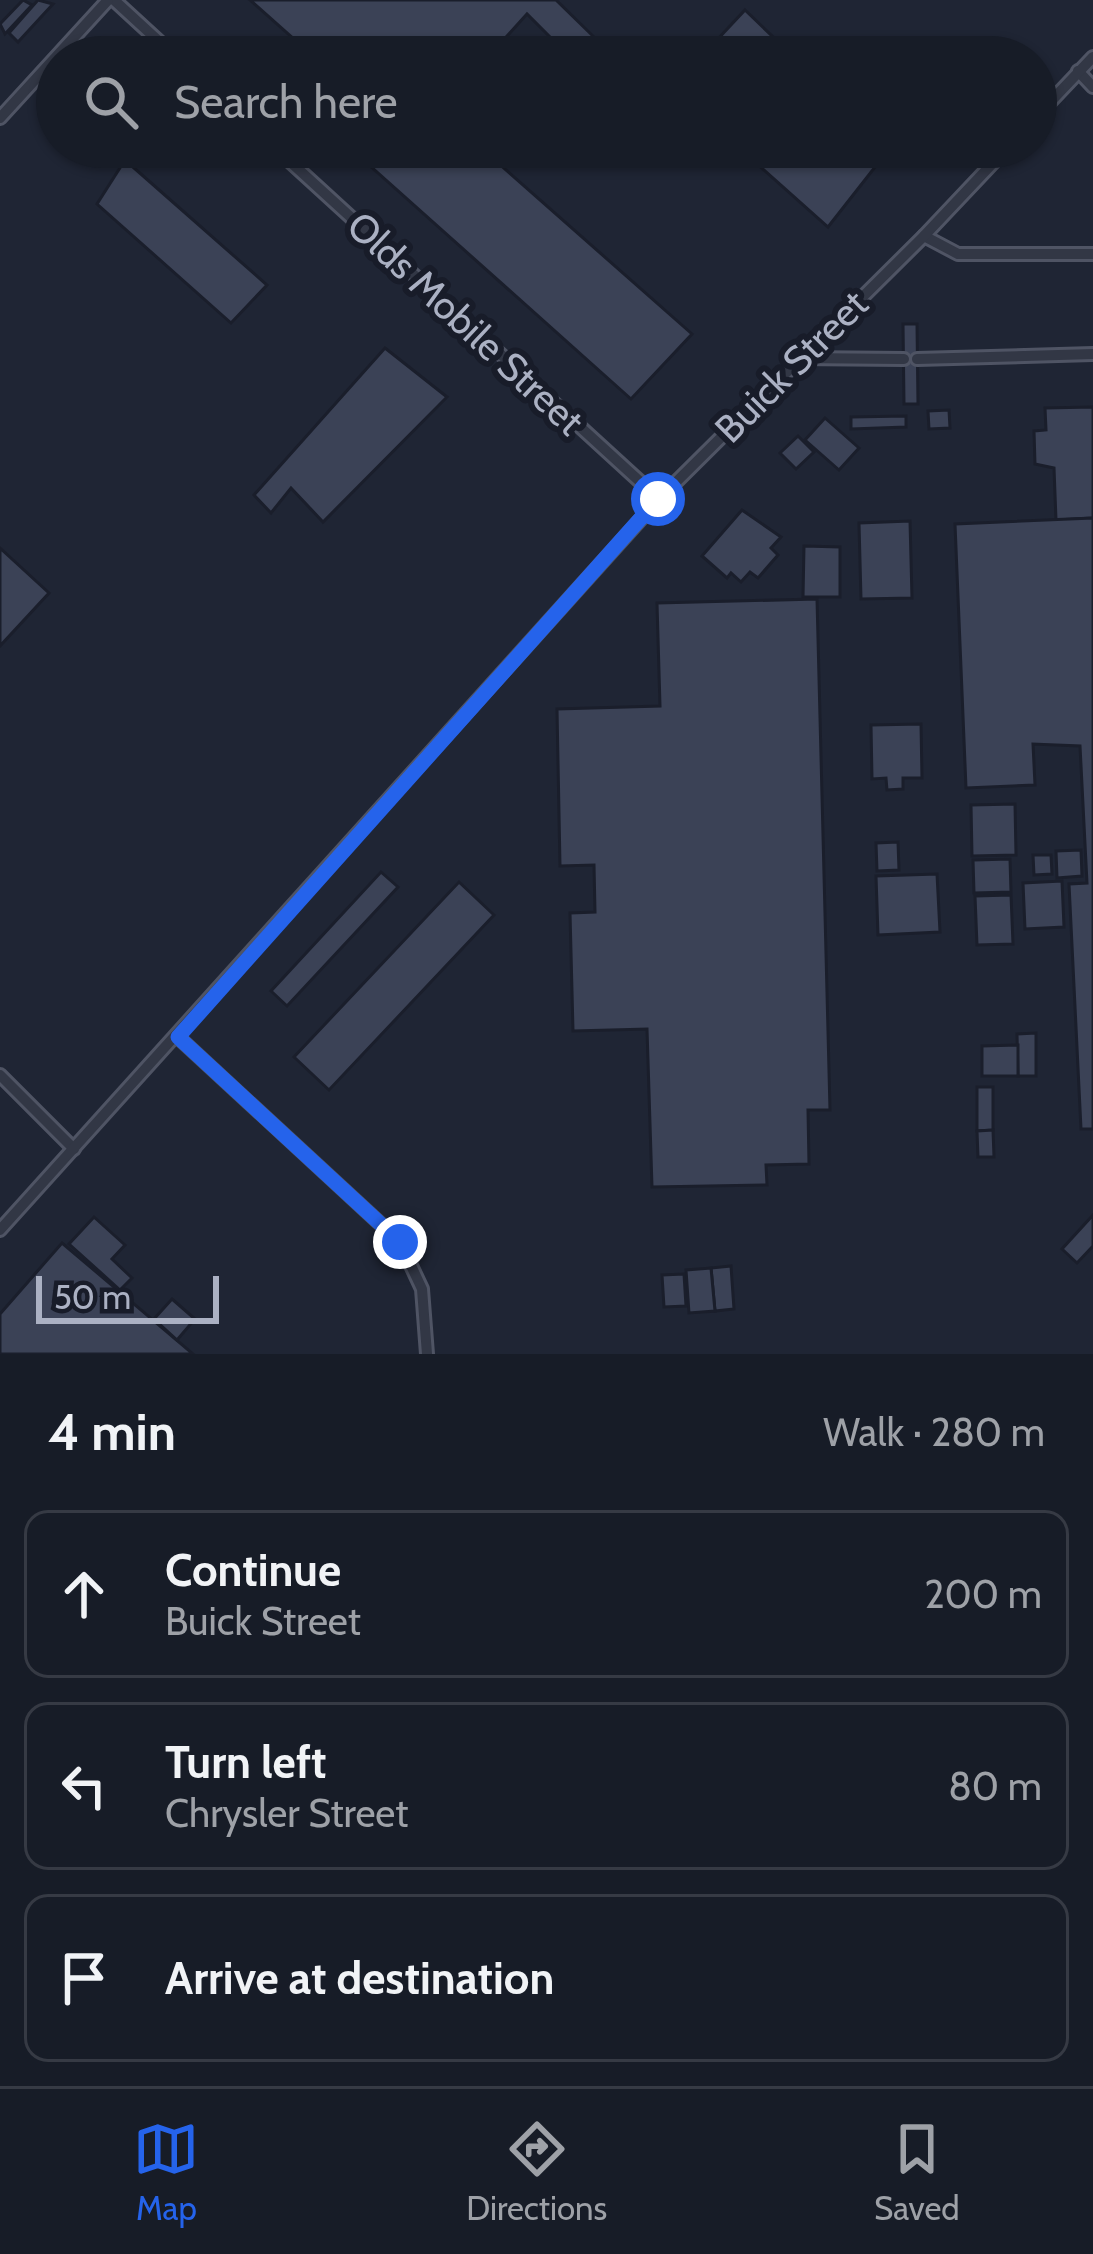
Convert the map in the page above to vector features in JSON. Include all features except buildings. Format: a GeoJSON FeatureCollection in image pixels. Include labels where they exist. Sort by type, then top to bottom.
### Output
{"type":"FeatureCollection","features":[{"type":"Feature","properties":{"kind":"lane"},"geometry":{"type":"LineString","coordinates":[[77,36],[111,0],[152,36]]}},
{"type":"Feature","properties":{"kind":"lane"},"geometry":{"type":"LineString","coordinates":[[1057,94],[1093,56]]}},
{"type":"Feature","properties":{"kind":"lane"},"geometry":{"type":"LineString","coordinates":[[1078,71],[1093,87]]}},
{"type":"Feature","properties":{"kind":"lane"},"geometry":{"type":"LineString","coordinates":[[0,118],[36,80]]}},
{"type":"Feature","properties":{"kind":"lane","name":"Olds Mobile Street"},"geometry":{"type":"LineString","coordinates":[[297,168],[658,499]]}},
{"type":"Feature","properties":{"kind":"lane","name":"Buick Street"},"geometry":{"type":"LineString","coordinates":[[0,1230],[658,499],[988,168]]}},
{"type":"Feature","properties":{"kind":"lane"},"geometry":{"type":"LineString","coordinates":[[924,236],[958,254],[1093,254]]}},
{"type":"Feature","properties":{"kind":"lane"},"geometry":{"type":"LineString","coordinates":[[797,358],[1093,354]]}},
{"type":"Feature","properties":{"kind":"lane"},"geometry":{"type":"LineString","coordinates":[[178,1037],[400,1242],[422,1289],[427,1354]]}},
{"type":"Feature","properties":{"kind":"lane"},"geometry":{"type":"LineString","coordinates":[[0,1075],[74,1149]]}},
{"type":"Feature","properties":{"kind":"route"},"geometry":{"type":"LineString","coordinates":[[400,1242],[178,1037],[658,499]]}}]}
